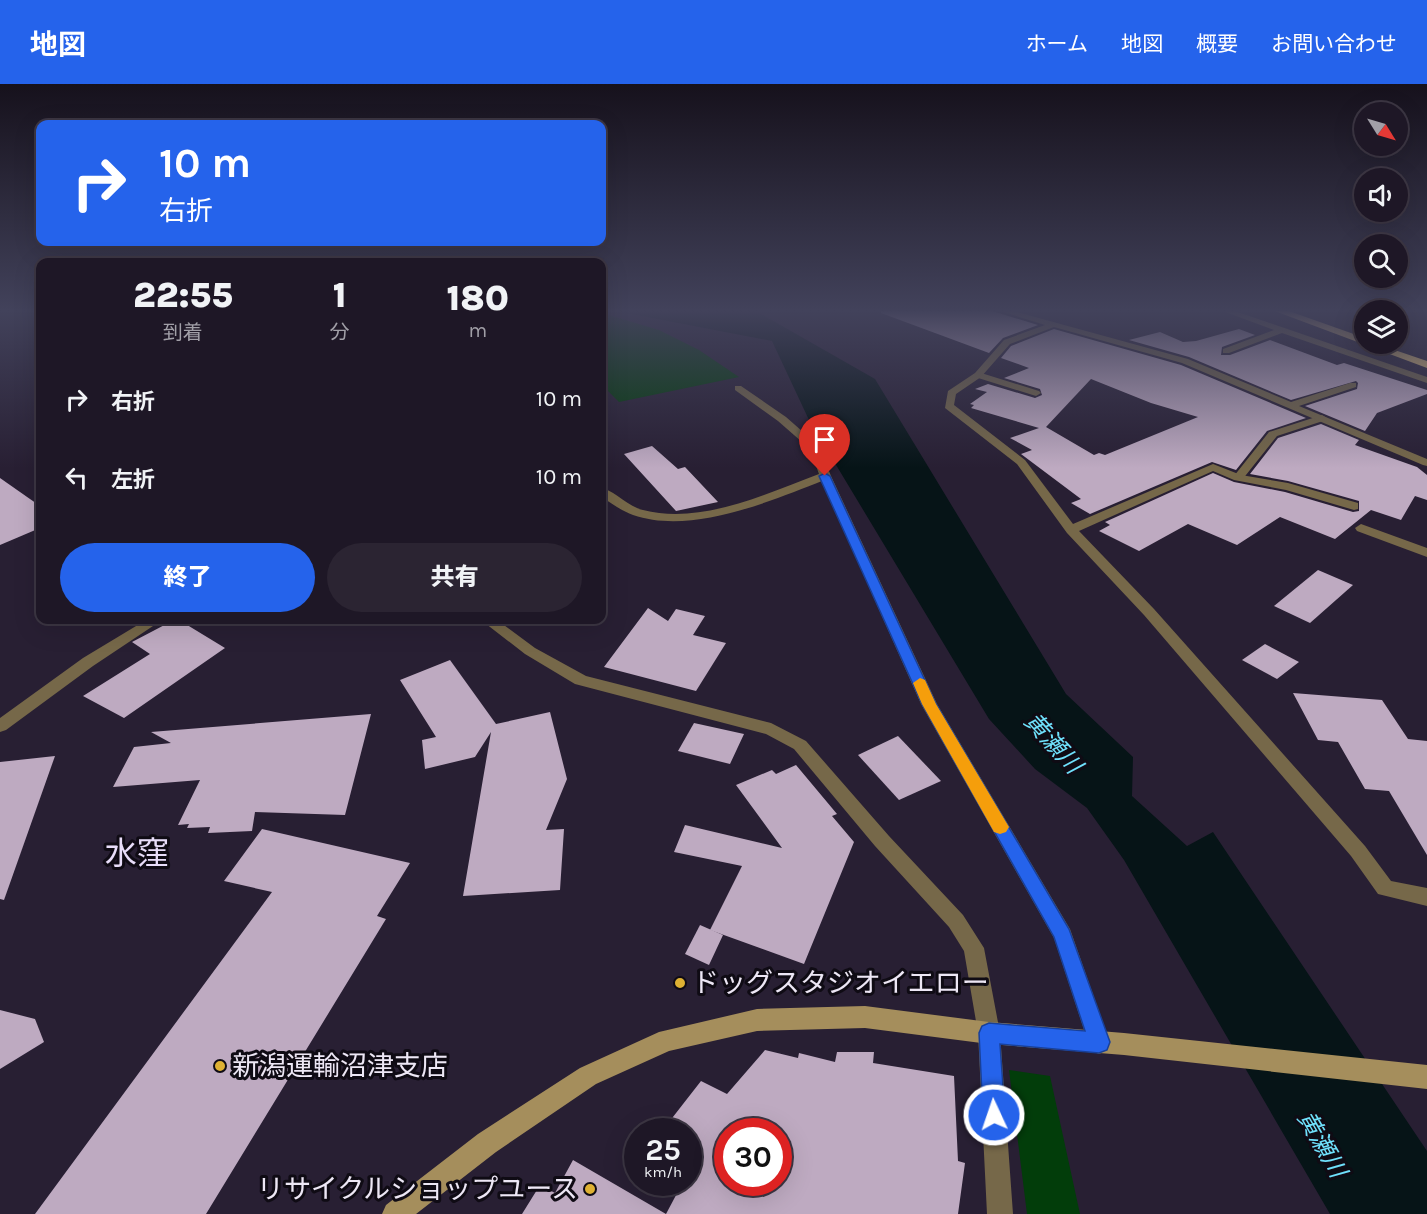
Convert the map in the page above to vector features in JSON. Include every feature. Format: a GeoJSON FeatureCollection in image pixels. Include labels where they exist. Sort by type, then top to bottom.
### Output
{"type":"FeatureCollection","features":[{"type":"Feature","properties":{"kind":"street"},"geometry":{"type":"LineString","coordinates":[[989,363],[978,375],[951,393],[949,406],[1021,462],[1071,530],[1149,612],[1358,851],[1385,888],[1427,897]]}},
{"type":"Feature","properties":{"kind":"street"},"geometry":{"type":"LineString","coordinates":[[1189,363],[1427,463]]}},
{"type":"Feature","properties":{"kind":"street"},"geometry":{"type":"LineString","coordinates":[[1379,363],[1427,379]]}},
{"type":"Feature","properties":{"kind":"street"},"geometry":{"type":"LineString","coordinates":[[1395,363],[1425,373],[1427,379]]}},
{"type":"Feature","properties":{"kind":"street"},"geometry":{"type":"LineString","coordinates":[[978,375],[1035,393]]}},
{"type":"Feature","properties":{"kind":"street"},"geometry":{"type":"LineString","coordinates":[[1291,405],[1353,385]]}},
{"type":"Feature","properties":{"kind":"street"},"geometry":{"type":"LineString","coordinates":[[738,388],[782,419],[815,448],[825,476],[929,704],[1063,935],[1099,1042]]}},
{"type":"Feature","properties":{"kind":"street"},"geometry":{"type":"LineString","coordinates":[[1238,478],[1273,434],[1322,418]]}},
{"type":"Feature","properties":{"kind":"street"},"geometry":{"type":"LineString","coordinates":[[1071,530],[1213,467],[1238,478],[1288,487],[1354,506]]}},
{"type":"Feature","properties":{"kind":"street"},"geometry":{"type":"LineString","coordinates":[[606,494],[640,514],[663,517],[700,514],[748,505],[825,476]]}},
{"type":"Feature","properties":{"kind":"street"},"geometry":{"type":"LineString","coordinates":[[1361,528],[1427,553]]}},
{"type":"Feature","properties":{"kind":"street"},"geometry":{"type":"LineString","coordinates":[[0,726],[107,650],[149,624]]}},
{"type":"Feature","properties":{"kind":"street"},"geometry":{"type":"LineString","coordinates":[[493,624],[530,651],[581,680],[771,729],[800,745],[882,841],[956,921],[974,948],[989,1033],[1000,1214]]}},
{"type":"Feature","properties":{"kind":"street"},"geometry":{"type":"LineString","coordinates":[[395,1214],[487,1143],[588,1076],[667,1040],[757,1020],[854,1018],[1427,1077]]}},
{"type":"Feature","properties":{"kind":"green space"},"geometry":{"type":"Polygon","coordinates":[[[606,363],[718,363],[739,377],[619,402],[606,389],[606,363]]]}},
{"type":"Feature","properties":{"kind":"green space"},"geometry":{"type":"Polygon","coordinates":[[[1009,1070],[1050,1076],[1080,1214],[1027,1214],[1009,1070]]]}},
{"type":"Feature","properties":{"kind":"water","name":"黄瀬川"},"geometry":{"type":"Polygon","coordinates":[[[782,363],[846,363],[875,379],[1066,694],[1133,757],[1132,796],[1187,846],[1213,832],[1427,1151],[1427,1214],[1330,1214],[1124,860],[1087,808],[1035,769],[989,719],[809,420],[782,363]]]}},
{"type":"Feature","properties":{"kind":"building"},"geometry":{"type":"Polygon","coordinates":[[[1014,363],[1173,363],[1306,418],[1267,431],[1236,470],[1212,462],[1090,514],[1071,503],[1081,499],[1021,454],[1032,450],[1010,438],[1039,428],[971,408],[974,405],[970,404],[987,392],[975,389],[988,384],[1035,398],[1042,395],[1040,389],[1004,378],[1029,368],[1014,363]],[[1091,379],[1046,427],[1094,455],[1099,453],[1105,455],[1198,417],[1151,403],[1091,379]]]}},
{"type":"Feature","properties":{"kind":"building"},"geometry":{"type":"Polygon","coordinates":[[[1203,363],[1331,363],[1337,365],[1344,363],[1427,390],[1427,394],[1377,413],[1365,431],[1305,406],[1357,389],[1356,381],[1291,400],[1203,363]]]}},
{"type":"Feature","properties":{"kind":"building"},"geometry":{"type":"Polygon","coordinates":[[[1321,424],[1359,440],[1355,445],[1417,467],[1427,475],[1427,500],[1415,496],[1401,520],[1371,510],[1335,539],[1280,517],[1237,545],[1188,524],[1139,551],[1099,531],[1110,525],[1105,522],[1213,473],[1234,482],[1285,492],[1353,512],[1359,511],[1359,501],[1288,481],[1250,474],[1278,438],[1321,424]]]}},
{"type":"Feature","properties":{"kind":"building"},"geometry":{"type":"Polygon","coordinates":[[[652,446],[678,469],[685,467],[718,502],[676,511],[624,454],[652,446]]]}},
{"type":"Feature","properties":{"kind":"building"},"geometry":{"type":"Polygon","coordinates":[[[0,478],[36,503],[36,530],[0,545],[0,478]]]}},
{"type":"Feature","properties":{"kind":"building"},"geometry":{"type":"Polygon","coordinates":[[[1318,570],[1353,585],[1310,623],[1274,606],[1318,570]]]}},
{"type":"Feature","properties":{"kind":"building"},"geometry":{"type":"Polygon","coordinates":[[[648,608],[668,621],[676,609],[705,616],[693,635],[726,643],[696,691],[604,667],[648,608]]]}},
{"type":"Feature","properties":{"kind":"building"},"geometry":{"type":"Polygon","coordinates":[[[166,624],[186,624],[225,648],[124,718],[83,696],[150,654],[132,642],[166,624]]]}},
{"type":"Feature","properties":{"kind":"building"},"geometry":{"type":"Polygon","coordinates":[[[1265,644],[1299,662],[1277,679],[1242,660],[1265,644]]]}},
{"type":"Feature","properties":{"kind":"building"},"geometry":{"type":"Polygon","coordinates":[[[450,660],[496,724],[550,712],[567,779],[546,830],[564,829],[560,890],[463,896],[491,732],[475,757],[425,769],[422,740],[436,737],[400,680],[450,660]]]}},
{"type":"Feature","properties":{"kind":"building"},"geometry":{"type":"Polygon","coordinates":[[[1293,693],[1382,700],[1408,739],[1427,741],[1427,855],[1389,791],[1365,789],[1338,742],[1318,740],[1293,693]]]}},
{"type":"Feature","properties":{"kind":"building"},"geometry":{"type":"Polygon","coordinates":[[[371,714],[345,815],[255,812],[252,831],[208,833],[210,827],[187,828],[189,824],[178,825],[200,780],[113,787],[134,747],[171,743],[151,732],[371,714]]]}},
{"type":"Feature","properties":{"kind":"building"},"geometry":{"type":"Polygon","coordinates":[[[694,723],[744,734],[730,764],[678,751],[694,723]]]}},
{"type":"Feature","properties":{"kind":"building"},"geometry":{"type":"Polygon","coordinates":[[[898,736],[941,781],[899,800],[858,755],[898,736]]]}},
{"type":"Feature","properties":{"kind":"building"},"geometry":{"type":"Polygon","coordinates":[[[55,756],[4,900],[0,899],[0,762],[55,756]]]}},
{"type":"Feature","properties":{"kind":"building"},"geometry":{"type":"Polygon","coordinates":[[[796,765],[837,814],[832,816],[854,842],[804,964],[710,930],[742,866],[674,852],[685,825],[782,848],[736,785],[772,770],[776,774],[796,765]]]}},
{"type":"Feature","properties":{"kind":"building","name":"新潟運輸沼津支店"},"geometry":{"type":"Polygon","coordinates":[[[262,829],[410,863],[377,916],[386,919],[206,1214],[35,1214],[272,892],[224,881],[262,829]]]}},
{"type":"Feature","properties":{"kind":"building"},"geometry":{"type":"Polygon","coordinates":[[[700,925],[723,935],[709,965],[685,954],[700,925]]]}},
{"type":"Feature","properties":{"kind":"building"},"geometry":{"type":"Polygon","coordinates":[[[0,1010],[35,1019],[44,1042],[0,1069],[0,1010]]]}},
{"type":"Feature","properties":{"kind":"building"},"geometry":{"type":"Polygon","coordinates":[[[765,1050],[798,1058],[799,1053],[835,1062],[837,1052],[874,1052],[873,1063],[954,1076],[958,1161],[965,1163],[958,1214],[666,1214],[676,1196],[702,1196],[702,1118],[672,1118],[701,1081],[727,1094],[765,1050]]]}},
{"type":"Feature","properties":{"kind":"building","name":"リサイクルショップユース"},"geometry":{"type":"Polygon","coordinates":[[[573,1160],[624,1190],[624,1196],[635,1196],[666,1214],[522,1214],[540,1185],[555,1193],[573,1160]]]}},
{"type":"Feature","properties":{"kind":"slow traffic"},"geometry":{"type":"LineString","coordinates":[[920,683],[929,704],[1000,827]]}},
{"type":"Feature","properties":{"kind":"place","name":"ドッグスタジオイエロー"},"geometry":{"type":"Point","coordinates":[680,983]}},
{"type":"Feature","properties":{"kind":"place","name":"新潟運輸沼津支店"},"geometry":{"type":"Point","coordinates":[220,1066]}},
{"type":"Feature","properties":{"kind":"place","name":"リサイクルショップユース"},"geometry":{"type":"Point","coordinates":[590,1189]}},
{"type":"Feature","properties":{"kind":"district","name":"水窪"},"geometry":{"type":"Point","coordinates":[137,853]}},
{"type":"Feature","properties":{"kind":"route"},"geometry":{"type":"LineString","coordinates":[[825,476],[929,704],[1063,935],[1099,1042],[989,1033],[994,1115]]}}]}
